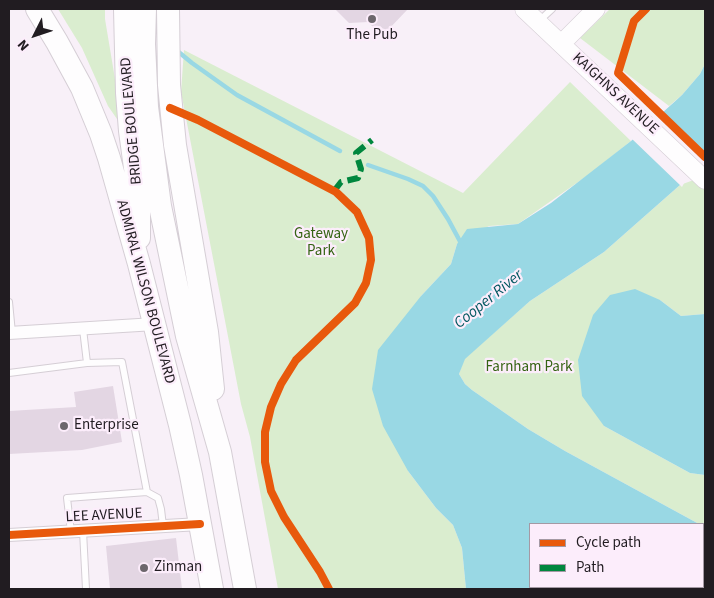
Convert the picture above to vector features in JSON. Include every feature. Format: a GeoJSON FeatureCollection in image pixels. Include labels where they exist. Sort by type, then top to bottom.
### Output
{"type":"FeatureCollection","features":[{"type":"Feature","properties":{"kind":"highway","name":"ADMIRAL WILSON BOULEVARD"},"geometry":{"type":"LineString","coordinates":[[37,9],[70,64],[92,112],[109,158],[139,264],[180,425],[212,589]]}},
{"type":"Feature","properties":{"kind":"highway"},"geometry":{"type":"LineString","coordinates":[[168,10],[170,108],[207,332],[220,452]]}},
{"type":"Feature","properties":{"kind":"highway","name":"ADMIRAL WILSON BOULEVARD"},"geometry":{"type":"LineString","coordinates":[[135,14],[144,44],[149,132],[162,215],[187,336],[220,452],[245,589]]}},
{"type":"Feature","properties":{"kind":"highway","name":"BRIDGE BOULEVARD"},"geometry":{"type":"LineString","coordinates":[[135,14],[130,132],[139,197],[139,264]]}},
{"type":"Feature","properties":{"kind":"main road","name":"KAIGHNS AVENUE"},"geometry":{"type":"LineString","coordinates":[[524,9],[702,177]]}},
{"type":"Feature","properties":{"kind":"main road"},"geometry":{"type":"LineString","coordinates":[[561,44],[596,9]]}},
{"type":"Feature","properties":{"kind":"street"},"geometry":{"type":"LineString","coordinates":[[11,333],[154,324]]}},
{"type":"Feature","properties":{"kind":"street","name":"LEE AVENUE"},"geometry":{"type":"LineString","coordinates":[[9,535],[200,524]]}},
{"type":"Feature","properties":{"kind":"lane"},"geometry":{"type":"LineString","coordinates":[[538,22],[552,9]]}},
{"type":"Feature","properties":{"kind":"lane"},"geometry":{"type":"LineString","coordinates":[[9,302],[11,333]]}},
{"type":"Feature","properties":{"kind":"lane"},"geometry":{"type":"LineString","coordinates":[[83,329],[87,363]]}},
{"type":"Feature","properties":{"kind":"lane"},"geometry":{"type":"LineString","coordinates":[[9,373],[87,363],[122,362],[147,492]]}},
{"type":"Feature","properties":{"kind":"lane"},"geometry":{"type":"LineString","coordinates":[[86,589],[77,531],[67,498],[147,492],[158,498],[163,526]]}},
{"type":"Feature","properties":{"kind":"green space"},"geometry":{"type":"Polygon","coordinates":[[[58,9],[105,9],[120,109],[117,119],[108,106],[82,48],[58,9]]]}},
{"type":"Feature","properties":{"kind":"green space"},"geometry":{"type":"Polygon","coordinates":[[[610,9],[705,9],[705,64],[700,74],[682,95],[669,106],[580,38],[610,9]]]}},
{"type":"Feature","properties":{"kind":"green space","name":"Gateway Park"},"geometry":{"type":"Polygon","coordinates":[[[184,50],[463,193],[570,82],[631,141],[591,173],[518,224],[489,226],[457,244],[451,264],[421,296],[408,471],[436,508],[453,525],[462,548],[466,589],[278,589],[250,437],[241,404],[181,92],[184,50]]]}},
{"type":"Feature","properties":{"kind":"green space","name":"Farnham Park"},"geometry":{"type":"Polygon","coordinates":[[[702,177],[705,180],[705,314],[681,316],[660,300],[604,426],[690,473],[705,475],[705,528],[704,523],[697,523],[528,429],[472,390],[465,384],[459,374],[464,359],[530,301],[604,252],[680,185],[702,177]]]}},
{"type":"Feature","properties":{"kind":"water","name":"Cooper River"},"geometry":{"type":"Polygon","coordinates":[[[705,64],[705,149],[680,185],[604,252],[530,301],[465,359],[459,374],[465,384],[472,390],[528,429],[697,523],[529,523],[529,588],[704,588],[704,528],[705,589],[466,589],[462,548],[453,525],[436,508],[408,471],[383,426],[372,389],[378,350],[421,296],[451,264],[457,244],[467,229],[518,224],[551,203],[631,141],[682,95],[700,74],[705,64]]]}},
{"type":"Feature","properties":{"kind":"water"},"geometry":{"type":"Polygon","coordinates":[[[635,289],[660,300],[681,316],[705,314],[705,475],[690,473],[604,426],[582,396],[578,360],[593,315],[610,295],[635,289]]]}},
{"type":"Feature","properties":{"kind":"pier"},"geometry":{"type":"Polygon","coordinates":[[[660,111],[704,153],[682,187],[631,138],[660,111]]]}},
{"type":"Feature","properties":{"kind":"building","name":"The Pub"},"geometry":{"type":"Polygon","coordinates":[[[335,9],[408,9],[386,32],[380,26],[376,30],[368,22],[349,23],[335,9]]]}},
{"type":"Feature","properties":{"kind":"building","name":"Enterprise"},"geometry":{"type":"Polygon","coordinates":[[[113,386],[122,442],[82,450],[9,454],[9,411],[76,407],[74,392],[113,386]]]}},
{"type":"Feature","properties":{"kind":"building","name":"Zinman"},"geometry":{"type":"Polygon","coordinates":[[[176,538],[182,589],[110,589],[106,546],[176,538]]]}},
{"type":"Feature","properties":{"kind":"waterway"},"geometry":{"type":"LineString","coordinates":[[175,49],[237,95],[340,151]]}},
{"type":"Feature","properties":{"kind":"waterway"},"geometry":{"type":"LineString","coordinates":[[368,165],[423,186],[433,196],[462,245]]}},
{"type":"Feature","properties":{"kind":"marked path"},"geometry":{"type":"LineString","coordinates":[[334,191],[341,182],[358,178],[361,169],[356,153],[372,140]]}},
{"type":"Feature","properties":{"kind":"cycle path"},"geometry":{"type":"LineString","coordinates":[[646,9],[634,21],[618,73],[705,157]]}},
{"type":"Feature","properties":{"kind":"cycle path"},"geometry":{"type":"LineString","coordinates":[[170,108],[198,120],[336,192],[357,212],[369,238],[371,260],[366,283],[355,303],[296,360],[281,384],[271,407],[265,432],[265,462],[271,491],[284,517],[329,589]]}},
{"type":"Feature","properties":{"kind":"cycle path"},"geometry":{"type":"LineString","coordinates":[[9,535],[200,524]]}},
{"type":"Feature","properties":{"kind":"place","name":"The Pub"},"geometry":{"type":"Point","coordinates":[372,19]}},
{"type":"Feature","properties":{"kind":"place","name":"Enterprise"},"geometry":{"type":"Point","coordinates":[64,426]}},
{"type":"Feature","properties":{"kind":"place","name":"Zinman"},"geometry":{"type":"Point","coordinates":[144,568]}}]}
